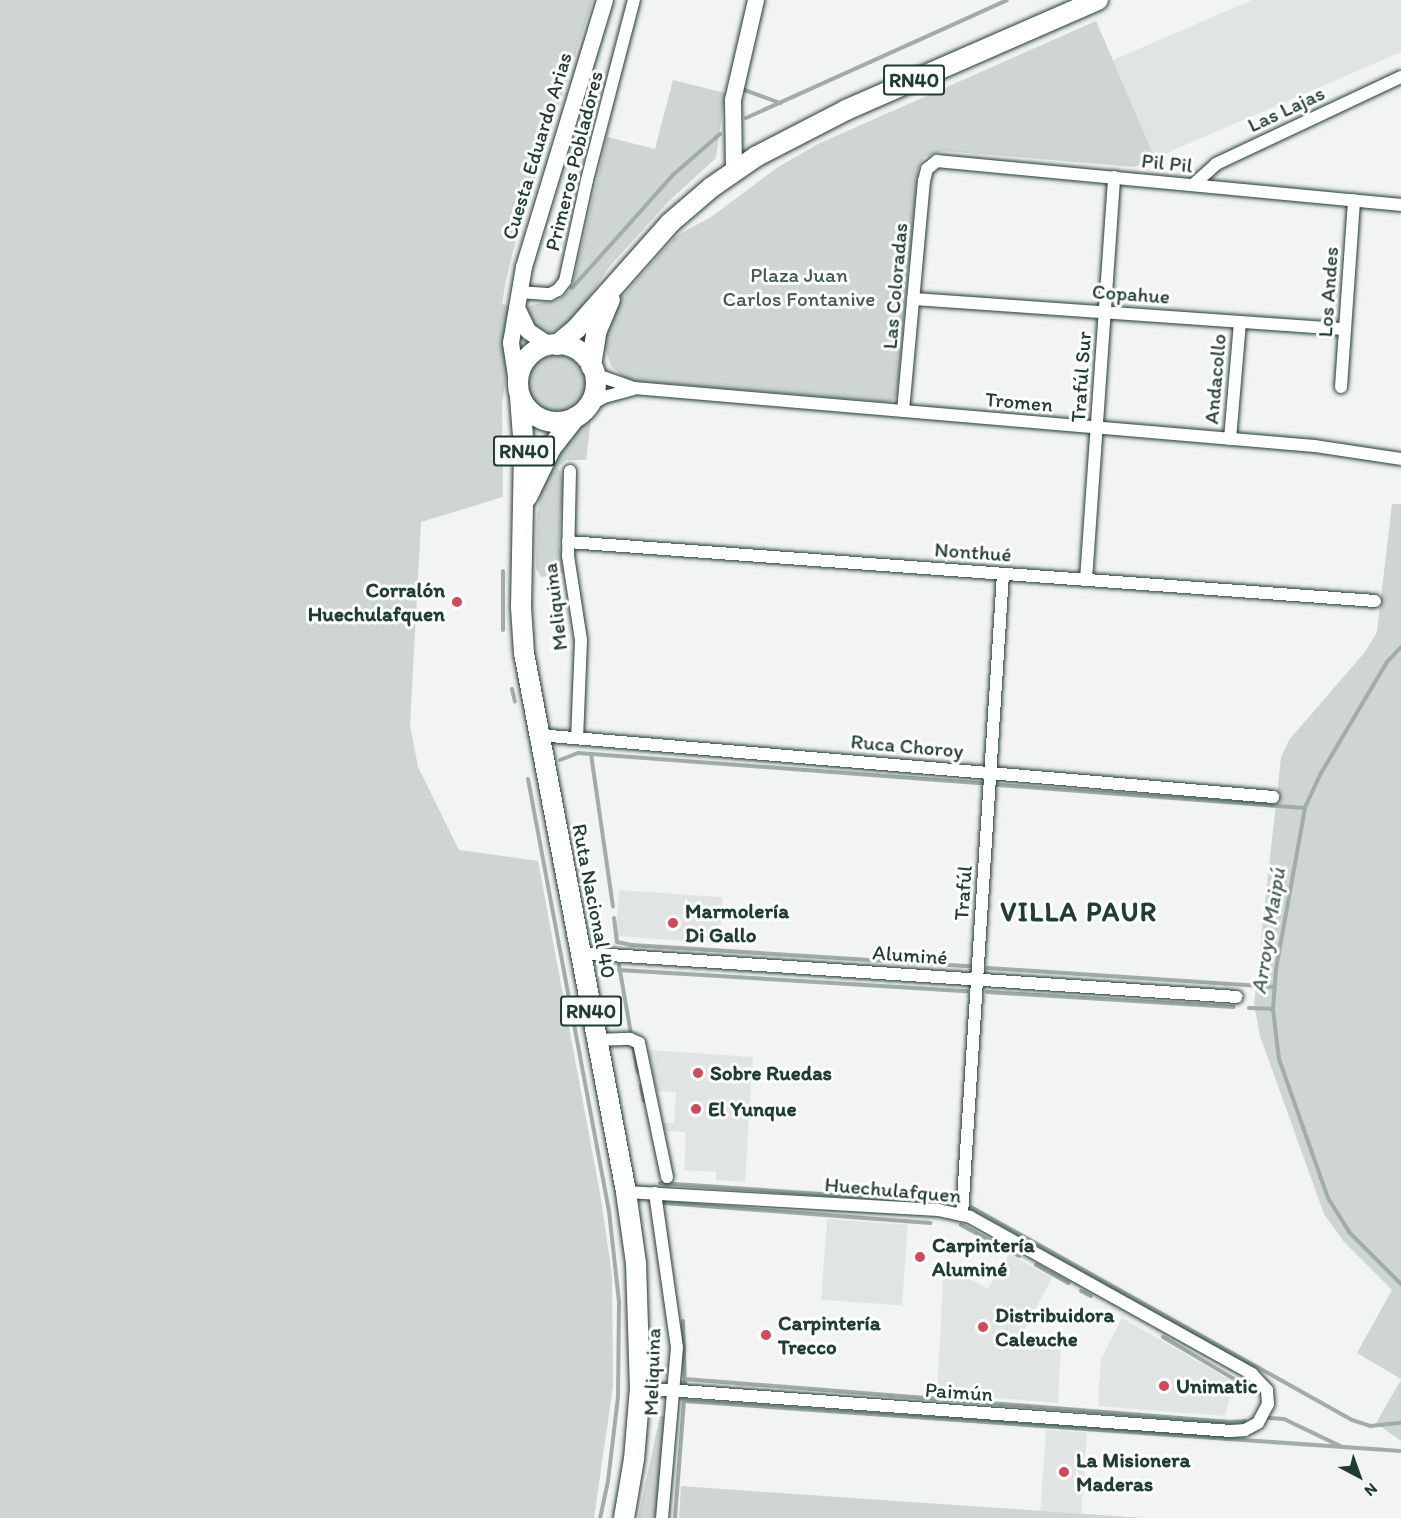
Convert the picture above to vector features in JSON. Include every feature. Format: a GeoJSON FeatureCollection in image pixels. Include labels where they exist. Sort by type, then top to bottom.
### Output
{"type":"FeatureCollection","features":[{"type":"Feature","properties":{"kind":"main road","name":"RN40"},"geometry":{"type":"LineString","coordinates":[[624,274],[597,330],[593,370],[595,390],[582,411],[559,422],[543,420],[529,411],[519,393],[520,372],[528,357],[553,345],[576,329],[624,274],[681,213],[734,171],[819,123],[1098,0]]}},
{"type":"Feature","properties":{"kind":"main road"},"geometry":{"type":"LineString","coordinates":[[553,345],[581,353],[593,370]]}},
{"type":"Feature","properties":{"kind":"main road","name":"Ruta Nacional 40"},"geometry":{"type":"LineString","coordinates":[[519,393],[524,505],[522,623],[538,735],[626,1191],[637,1279],[640,1388],[634,1459],[624,1518]]}},
{"type":"Feature","properties":{"kind":"main road","name":"Ruta Nacional 40"},"geometry":{"type":"LineString","coordinates":[[524,505],[545,458],[582,411]]}},
{"type":"Feature","properties":{"kind":"street","name":"Cuesta Eduardo Arias"},"geometry":{"type":"LineString","coordinates":[[519,393],[511,351],[518,300],[528,255],[605,0]]}},
{"type":"Feature","properties":{"kind":"street","name":"Primeros Pobladores"},"geometry":{"type":"LineString","coordinates":[[518,300],[550,294],[558,290],[565,281],[587,180],[634,0]]}},
{"type":"Feature","properties":{"kind":"street"},"geometry":{"type":"LineString","coordinates":[[734,171],[733,100],[756,0]]}},
{"type":"Feature","properties":{"kind":"street","name":"Las Lajas"},"geometry":{"type":"LineString","coordinates":[[1193,185],[1216,164],[1401,77]]}},
{"type":"Feature","properties":{"kind":"street","name":"Pil Pil"},"geometry":{"type":"LineString","coordinates":[[930,166],[942,161],[1401,205]]}},
{"type":"Feature","properties":{"kind":"street","name":"Las Coloradas"},"geometry":{"type":"LineString","coordinates":[[903,411],[924,181],[930,166]]}},
{"type":"Feature","properties":{"kind":"street","name":"Trafúl Sur"},"geometry":{"type":"LineString","coordinates":[[1086,580],[1114,177]]}},
{"type":"Feature","properties":{"kind":"street","name":"Los Andes"},"geometry":{"type":"LineString","coordinates":[[1341,387],[1354,200]]}},
{"type":"Feature","properties":{"kind":"street","name":"Copahue"},"geometry":{"type":"LineString","coordinates":[[913,299],[1345,329]]}},
{"type":"Feature","properties":{"kind":"street"},"geometry":{"type":"LineString","coordinates":[[518,300],[528,331],[553,345]]}},
{"type":"Feature","properties":{"kind":"street","name":"Andacollo"},"geometry":{"type":"LineString","coordinates":[[1230,439],[1240,322]]}},
{"type":"Feature","properties":{"kind":"street","name":"Tromen"},"geometry":{"type":"LineString","coordinates":[[593,370],[608,381],[634,388],[1341,449],[1401,459]]}},
{"type":"Feature","properties":{"kind":"street","name":"Tromen"},"geometry":{"type":"LineString","coordinates":[[582,411],[604,397],[634,388]]}},
{"type":"Feature","properties":{"kind":"street","name":"Meliquina"},"geometry":{"type":"LineString","coordinates":[[570,471],[569,564],[582,640],[577,738]]}},
{"type":"Feature","properties":{"kind":"street","name":"Nonthué"},"geometry":{"type":"LineString","coordinates":[[568,542],[1375,601]]}},
{"type":"Feature","properties":{"kind":"street","name":"Trafúl"},"geometry":{"type":"LineString","coordinates":[[962,1215],[1003,574]]}},
{"type":"Feature","properties":{"kind":"street","name":"Ruca Choroy"},"geometry":{"type":"LineString","coordinates":[[538,735],[1273,796]]}},
{"type":"Feature","properties":{"kind":"street","name":"Aluminé"},"geometry":{"type":"LineString","coordinates":[[580,953],[1237,997]]}},
{"type":"Feature","properties":{"kind":"street"},"geometry":{"type":"LineString","coordinates":[[597,1040],[630,1039],[639,1043],[667,1177]]}},
{"type":"Feature","properties":{"kind":"street","name":"Huechulafquen"},"geometry":{"type":"LineString","coordinates":[[626,1191],[938,1210],[962,1215],[982,1222],[1252,1374],[1267,1390],[1266,1411]]}},
{"type":"Feature","properties":{"kind":"street","name":"Meliquina"},"geometry":{"type":"LineString","coordinates":[[655,1193],[676,1336],[674,1390],[662,1518]]}},
{"type":"Feature","properties":{"kind":"street","name":"Paimún"},"geometry":{"type":"LineString","coordinates":[[640,1388],[1231,1431],[1252,1427],[1266,1411]]}},
{"type":"Feature","properties":{"kind":"shaded area"},"geometry":{"type":"Polygon","coordinates":[[[1252,0],[1401,0],[1401,52],[1155,158],[1113,60],[1252,0]]]}},
{"type":"Feature","properties":{"kind":"shaded area","name":"Marmolería Di Gallo"},"geometry":{"type":"Polygon","coordinates":[[[619,890],[723,897],[720,943],[616,936],[619,890]]]}},
{"type":"Feature","properties":{"kind":"shaded area"},"geometry":{"type":"Polygon","coordinates":[[[649,1050],[753,1057],[745,1182],[716,1180],[716,1172],[684,1170],[686,1132],[665,1131],[663,1123],[674,1123],[676,1092],[657,1091],[649,1050]]]}},
{"type":"Feature","properties":{"kind":"shaded area"},"geometry":{"type":"Polygon","coordinates":[[[827,1219],[908,1225],[902,1305],[821,1300],[827,1219]]]}},
{"type":"Feature","properties":{"kind":"shaded area","name":"Distribuidora Caleuche"},"geometry":{"type":"Polygon","coordinates":[[[1009,1254],[1052,1278],[1022,1334],[1061,1346],[1058,1403],[937,1393],[944,1264],[988,1289],[1009,1254]]]}},
{"type":"Feature","properties":{"kind":"shaded area"},"geometry":{"type":"Polygon","coordinates":[[[1122,1318],[1234,1382],[1225,1416],[1098,1406],[1101,1359],[1122,1318]]]}},
{"type":"Feature","properties":{"kind":"shaded area","name":"La Misionera Maderas"},"geometry":{"type":"Polygon","coordinates":[[[1046,1430],[1087,1433],[1081,1514],[1040,1511],[1046,1430]]]}},
{"type":"Feature","properties":{"kind":"green space"},"geometry":{"type":"Polygon","coordinates":[[[0,0],[593,0],[519,227],[506,280],[502,304],[516,307],[502,403],[503,497],[421,522],[410,725],[418,767],[459,850],[538,861],[601,1199],[612,1275],[613,1386],[594,1518],[0,1518],[0,0]]]}},
{"type":"Feature","properties":{"kind":"green space","name":"Plaza Juan Carlos Fontanive"},"geometry":{"type":"Polygon","coordinates":[[[1096,21],[1155,158],[1134,167],[943,151],[924,157],[918,169],[897,395],[894,400],[886,402],[636,381],[625,378],[611,366],[603,340],[616,304],[676,236],[711,217],[778,167],[820,143],[1096,21]]]}},
{"type":"Feature","properties":{"kind":"green space"},"geometry":{"type":"Polygon","coordinates":[[[673,80],[725,93],[716,158],[668,202],[609,267],[578,314],[560,329],[550,332],[541,330],[533,323],[527,308],[559,300],[572,288],[607,137],[655,149],[673,80]]]}},
{"type":"Feature","properties":{"kind":"green space"},"geometry":{"type":"Polygon","coordinates":[[[557,355],[568,357],[581,368],[586,384],[584,395],[573,408],[557,413],[546,411],[533,400],[528,384],[530,373],[541,360],[557,355]]]}},
{"type":"Feature","properties":{"kind":"green space"},"geometry":{"type":"Polygon","coordinates":[[[592,411],[586,460],[566,460],[558,467],[563,481],[559,544],[564,573],[541,577],[536,568],[537,515],[543,482],[568,437],[592,411]]]}},
{"type":"Feature","properties":{"kind":"green space"},"geometry":{"type":"Polygon","coordinates":[[[1392,504],[1401,504],[1401,1379],[1357,1353],[1392,1290],[1344,1242],[1324,1214],[1260,1036],[1254,1004],[1281,757],[1289,740],[1365,652],[1377,632],[1392,504]]]}},
{"type":"Feature","properties":{"kind":"green space"},"geometry":{"type":"Polygon","coordinates":[[[1401,1380],[1401,1441],[1376,1423],[1401,1380]]]}},
{"type":"Feature","properties":{"kind":"green space"},"geometry":{"type":"Polygon","coordinates":[[[660,1416],[664,1416],[666,1421],[655,1518],[638,1518],[660,1416]]]}},
{"type":"Feature","properties":{"kind":"green space"},"geometry":{"type":"Polygon","coordinates":[[[681,1486],[794,1494],[1146,1518],[679,1518],[681,1486]]]}},
{"type":"Feature","properties":{"kind":"waterway"},"geometry":{"type":"LineString","coordinates":[[746,118],[1007,0]]}},
{"type":"Feature","properties":{"kind":"waterway"},"geometry":{"type":"LineString","coordinates":[[739,88],[780,103]]}},
{"type":"Feature","properties":{"kind":"waterway"},"geometry":{"type":"LineString","coordinates":[[572,288],[674,174],[720,134]]}},
{"type":"Feature","properties":{"kind":"waterway"},"geometry":{"type":"LineString","coordinates":[[503,571],[503,630]]}},
{"type":"Feature","properties":{"kind":"waterway","name":"Arroyo Maipú"},"geometry":{"type":"LineString","coordinates":[[1401,647],[1387,662],[1321,773],[1305,808],[1276,969],[1273,1009],[1279,1059],[1328,1198],[1349,1232],[1401,1284]]}},
{"type":"Feature","properties":{"kind":"waterway"},"geometry":{"type":"LineString","coordinates":[[512,689],[515,702]]}},
{"type":"Feature","properties":{"kind":"waterway"},"geometry":{"type":"LineString","coordinates":[[560,760],[578,753],[981,783]]}},
{"type":"Feature","properties":{"kind":"waterway"},"geometry":{"type":"LineString","coordinates":[[591,754],[613,906]]}},
{"type":"Feature","properties":{"kind":"waterway"},"geometry":{"type":"LineString","coordinates":[[528,779],[571,1009]]}},
{"type":"Feature","properties":{"kind":"waterway"},"geometry":{"type":"LineString","coordinates":[[998,785],[1305,808]]}},
{"type":"Feature","properties":{"kind":"waterway"},"geometry":{"type":"LineString","coordinates":[[614,918],[617,942],[632,945],[969,966]]}},
{"type":"Feature","properties":{"kind":"waterway"},"geometry":{"type":"LineString","coordinates":[[619,965],[631,1034]]}},
{"type":"Feature","properties":{"kind":"waterway"},"geometry":{"type":"LineString","coordinates":[[988,968],[1274,987]]}},
{"type":"Feature","properties":{"kind":"waterway"},"geometry":{"type":"LineString","coordinates":[[619,970],[966,991]]}},
{"type":"Feature","properties":{"kind":"waterway"},"geometry":{"type":"LineString","coordinates":[[987,992],[1234,1007]]}},
{"type":"Feature","properties":{"kind":"waterway"},"geometry":{"type":"LineString","coordinates":[[1249,1008],[1273,1009]]}},
{"type":"Feature","properties":{"kind":"waterway"},"geometry":{"type":"LineString","coordinates":[[574,1024],[609,1211],[619,1302],[618,1397],[608,1481],[600,1518]]}},
{"type":"Feature","properties":{"kind":"waterway"},"geometry":{"type":"LineString","coordinates":[[633,1045],[638,1072]]}},
{"type":"Feature","properties":{"kind":"waterway"},"geometry":{"type":"LineString","coordinates":[[641,1086],[644,1101]]}},
{"type":"Feature","properties":{"kind":"waterway"},"geometry":{"type":"LineString","coordinates":[[660,1183],[954,1203]]}},
{"type":"Feature","properties":{"kind":"waterway"},"geometry":{"type":"LineString","coordinates":[[664,1203],[930,1223]]}},
{"type":"Feature","properties":{"kind":"waterway"},"geometry":{"type":"LineString","coordinates":[[971,1207],[1352,1420],[1370,1426],[1401,1423]]}},
{"type":"Feature","properties":{"kind":"waterway"},"geometry":{"type":"LineString","coordinates":[[961,1225],[1019,1256]]}},
{"type":"Feature","properties":{"kind":"waterway"},"geometry":{"type":"LineString","coordinates":[[1036,1265],[1068,1283]]}},
{"type":"Feature","properties":{"kind":"waterway"},"geometry":{"type":"LineString","coordinates":[[1081,1291],[1091,1296]]}},
{"type":"Feature","properties":{"kind":"waterway"},"geometry":{"type":"LineString","coordinates":[[683,1321],[685,1383]]}},
{"type":"Feature","properties":{"kind":"waterway"},"geometry":{"type":"LineString","coordinates":[[1163,1337],[1246,1386]]}},
{"type":"Feature","properties":{"kind":"waterway"},"geometry":{"type":"LineString","coordinates":[[685,1379],[1230,1422],[1245,1421]]}},
{"type":"Feature","properties":{"kind":"waterway"},"geometry":{"type":"LineString","coordinates":[[675,1518],[684,1400]]}},
{"type":"Feature","properties":{"kind":"waterway"},"geometry":{"type":"LineString","coordinates":[[684,1401],[1401,1451]]}},
{"type":"Feature","properties":{"kind":"waterway"},"geometry":{"type":"LineString","coordinates":[[1269,1418],[1284,1419],[1340,1446]]}},
{"type":"Feature","properties":{"kind":"place","name":"Corralón Huechulafquen"},"geometry":{"type":"Point","coordinates":[457,602]}},
{"type":"Feature","properties":{"kind":"place","name":"Marmolería Di Gallo"},"geometry":{"type":"Point","coordinates":[673,923]}},
{"type":"Feature","properties":{"kind":"place","name":"Sobre Ruedas"},"geometry":{"type":"Point","coordinates":[698,1073]}},
{"type":"Feature","properties":{"kind":"place","name":"El Yunque"},"geometry":{"type":"Point","coordinates":[696,1109]}},
{"type":"Feature","properties":{"kind":"place","name":"Carpintería Aluminé"},"geometry":{"type":"Point","coordinates":[920,1257]}},
{"type":"Feature","properties":{"kind":"place","name":"Distribuidora Caleuche"},"geometry":{"type":"Point","coordinates":[983,1327]}},
{"type":"Feature","properties":{"kind":"place","name":"Carpintería Trecco"},"geometry":{"type":"Point","coordinates":[766,1335]}},
{"type":"Feature","properties":{"kind":"place","name":"Unimatic"},"geometry":{"type":"Point","coordinates":[1164,1386]}},
{"type":"Feature","properties":{"kind":"place","name":"La Misionera Maderas"},"geometry":{"type":"Point","coordinates":[1064,1472]}},
{"type":"Feature","properties":{"kind":"district","name":"VILLA PAUR"},"geometry":{"type":"Point","coordinates":[1079,912]}}]}
